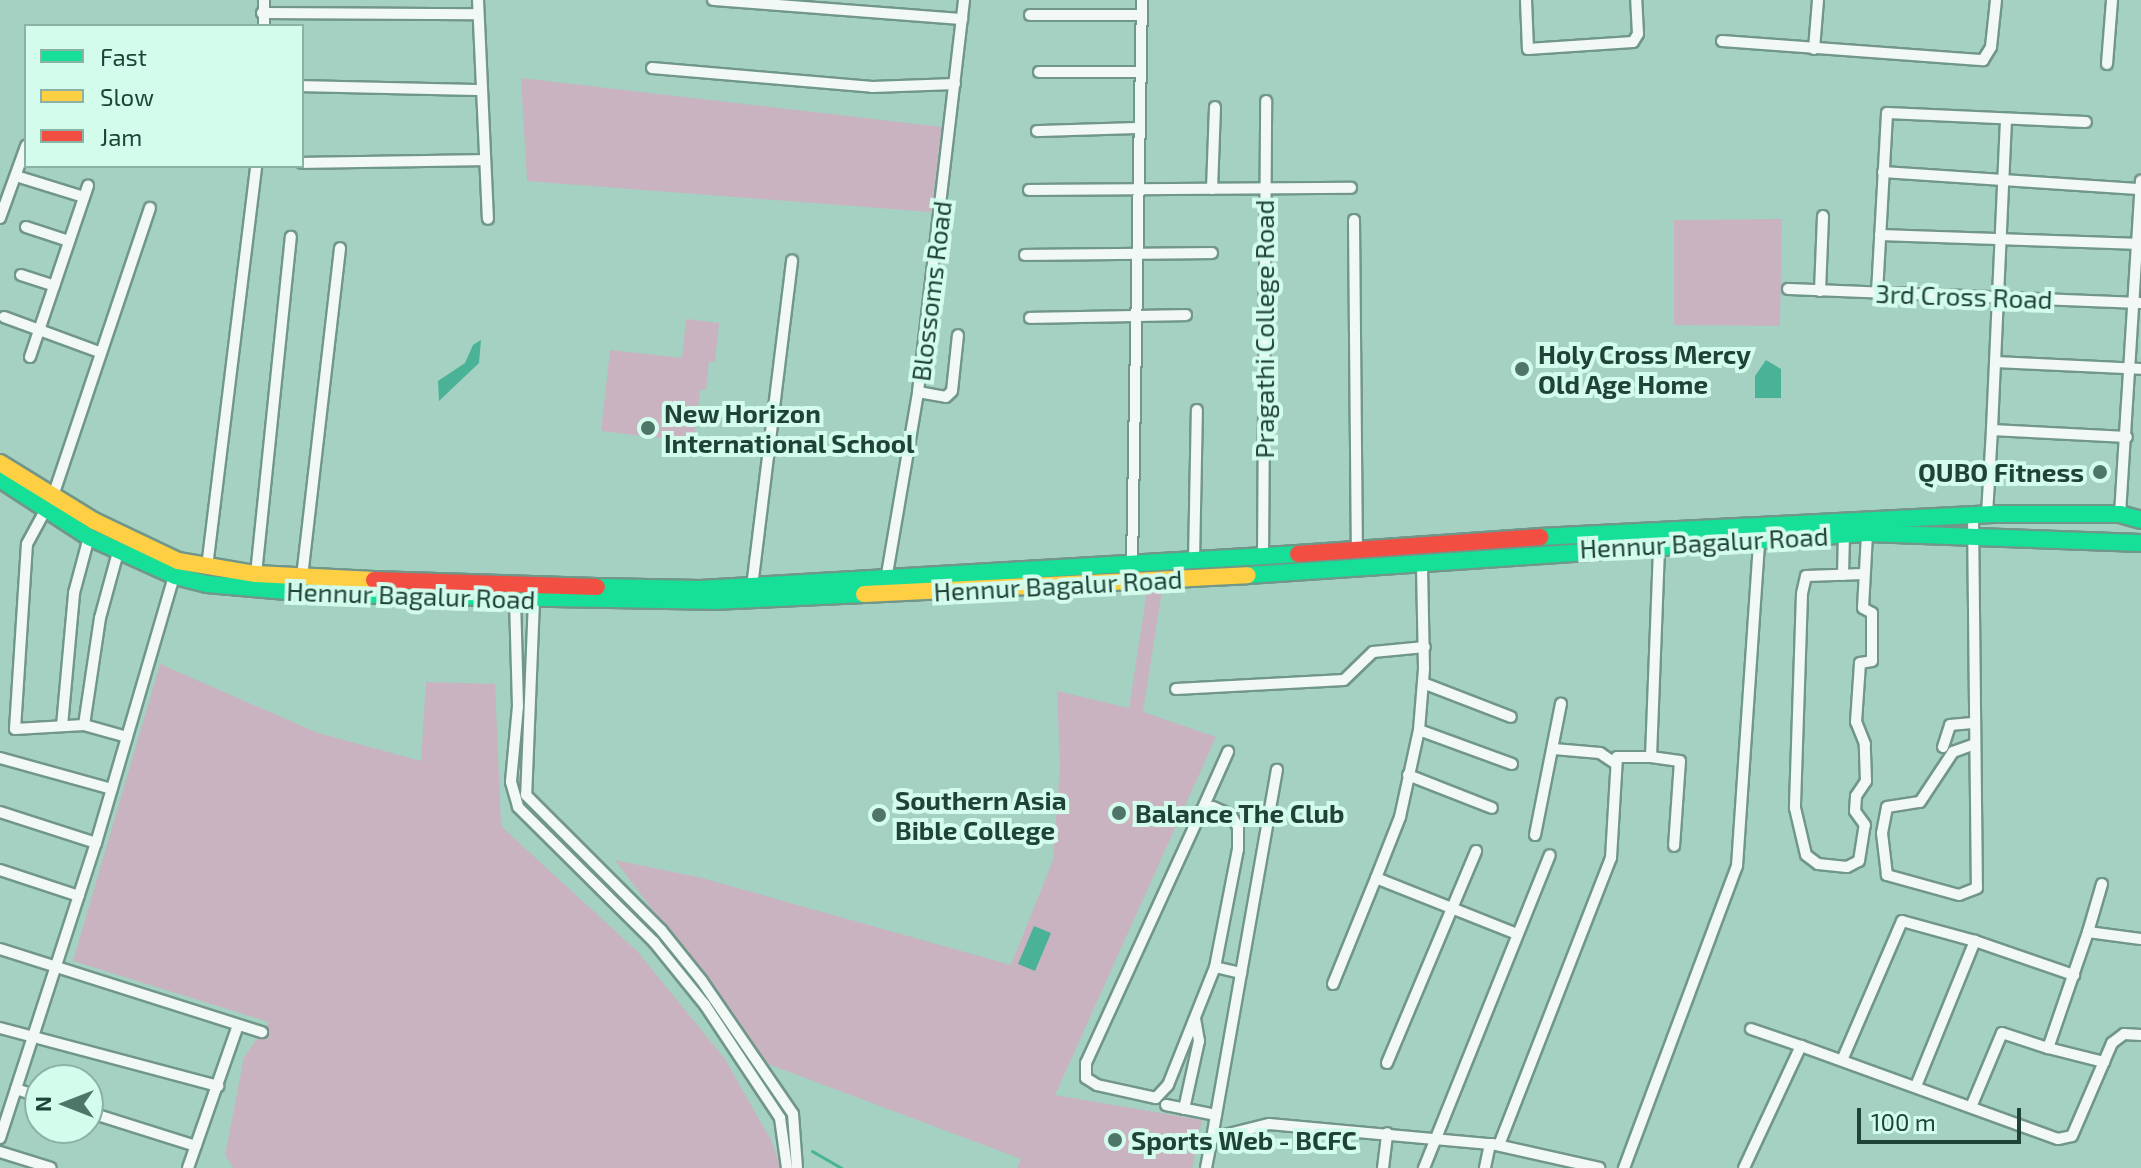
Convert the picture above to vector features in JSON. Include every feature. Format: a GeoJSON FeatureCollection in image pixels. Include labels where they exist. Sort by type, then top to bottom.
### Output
{"type":"FeatureCollection","features":[{"type":"Feature","properties":{"kind":"main road","name":"Hennur Bagalur Road"},"geometry":{"type":"LineString","coordinates":[[0,463],[51,502],[89,537],[118,552],[177,568],[207,567],[302,577],[322,587],[534,600],[1422,562],[1659,545],[1760,530],[2141,543]]}},
{"type":"Feature","properties":{"kind":"main road","name":"Hennur Bagalur Road"},"geometry":{"type":"LineString","coordinates":[[0,479],[51,502],[207,584],[322,587],[847,589],[886,580],[1357,550],[1760,530],[1980,514],[2120,514],[2141,520]]}},
{"type":"Feature","properties":{"kind":"street"},"geometry":{"type":"LineString","coordinates":[[264,0],[264,24]]}},
{"type":"Feature","properties":{"kind":"street"},"geometry":{"type":"LineString","coordinates":[[478,0],[488,219]]}},
{"type":"Feature","properties":{"kind":"street"},"geometry":{"type":"LineString","coordinates":[[713,0],[962,19]]}},
{"type":"Feature","properties":{"kind":"street","name":"Blossoms Road"},"geometry":{"type":"LineString","coordinates":[[886,580],[918,392],[964,0]]}},
{"type":"Feature","properties":{"kind":"street"},"geometry":{"type":"LineString","coordinates":[[1132,565],[1142,0]]}},
{"type":"Feature","properties":{"kind":"street"},"geometry":{"type":"LineString","coordinates":[[1526,0],[1528,49],[1633,42],[1638,34],[1636,0]]}},
{"type":"Feature","properties":{"kind":"street"},"geometry":{"type":"LineString","coordinates":[[1814,49],[1818,0]]}},
{"type":"Feature","properties":{"kind":"street"},"geometry":{"type":"LineString","coordinates":[[1722,41],[1983,60],[1991,47],[1996,0]]}},
{"type":"Feature","properties":{"kind":"street"},"geometry":{"type":"LineString","coordinates":[[2107,64],[2112,0]]}},
{"type":"Feature","properties":{"kind":"street"},"geometry":{"type":"LineString","coordinates":[[262,13],[478,14]]}},
{"type":"Feature","properties":{"kind":"street"},"geometry":{"type":"LineString","coordinates":[[1030,15],[1142,15]]}},
{"type":"Feature","properties":{"kind":"street"},"geometry":{"type":"LineString","coordinates":[[652,68],[872,87],[955,84]]}},
{"type":"Feature","properties":{"kind":"street"},"geometry":{"type":"LineString","coordinates":[[1039,72],[1141,72]]}},
{"type":"Feature","properties":{"kind":"street"},"geometry":{"type":"LineString","coordinates":[[304,86],[482,90]]}},
{"type":"Feature","properties":{"kind":"street","name":"Pragathi College Road"},"geometry":{"type":"LineString","coordinates":[[1263,557],[1266,101]]}},
{"type":"Feature","properties":{"kind":"street"},"geometry":{"type":"LineString","coordinates":[[1212,189],[1215,107]]}},
{"type":"Feature","properties":{"kind":"street"},"geometry":{"type":"LineString","coordinates":[[1877,293],[1887,113],[2086,122]]}},
{"type":"Feature","properties":{"kind":"street"},"geometry":{"type":"LineString","coordinates":[[1975,744],[1953,752],[1920,802],[1887,807],[1882,833],[1887,875],[1959,895],[1977,888],[1973,535],[1980,514],[1992,430],[2006,120]]}},
{"type":"Feature","properties":{"kind":"street"},"geometry":{"type":"LineString","coordinates":[[1037,131],[1140,128]]}},
{"type":"Feature","properties":{"kind":"street"},"geometry":{"type":"LineString","coordinates":[[0,218],[24,152]]}},
{"type":"Feature","properties":{"kind":"street"},"geometry":{"type":"LineString","coordinates":[[304,163],[485,160]]}},
{"type":"Feature","properties":{"kind":"street"},"geometry":{"type":"LineString","coordinates":[[207,567],[256,168]]}},
{"type":"Feature","properties":{"kind":"street"},"geometry":{"type":"LineString","coordinates":[[1883,172],[2141,189]]}},
{"type":"Feature","properties":{"kind":"street"},"geometry":{"type":"LineString","coordinates":[[16,176],[84,197]]}},
{"type":"Feature","properties":{"kind":"street"},"geometry":{"type":"LineString","coordinates":[[2120,514],[2137,369],[2141,181]]}},
{"type":"Feature","properties":{"kind":"street"},"geometry":{"type":"LineString","coordinates":[[30,357],[88,186]]}},
{"type":"Feature","properties":{"kind":"street"},"geometry":{"type":"LineString","coordinates":[[1029,190],[1265,186],[1351,188]]}},
{"type":"Feature","properties":{"kind":"street"},"geometry":{"type":"LineString","coordinates":[[127,737],[84,725],[15,729],[27,544],[51,502],[150,208]]}},
{"type":"Feature","properties":{"kind":"street"},"geometry":{"type":"LineString","coordinates":[[1820,291],[1823,216]]}},
{"type":"Feature","properties":{"kind":"street"},"geometry":{"type":"LineString","coordinates":[[1354,220],[1357,550]]}},
{"type":"Feature","properties":{"kind":"street"},"geometry":{"type":"LineString","coordinates":[[26,227],[69,241]]}},
{"type":"Feature","properties":{"kind":"street"},"geometry":{"type":"LineString","coordinates":[[1880,235],[2140,244]]}},
{"type":"Feature","properties":{"kind":"street"},"geometry":{"type":"LineString","coordinates":[[256,574],[291,237]]}},
{"type":"Feature","properties":{"kind":"street"},"geometry":{"type":"LineString","coordinates":[[302,577],[340,248]]}},
{"type":"Feature","properties":{"kind":"street"},"geometry":{"type":"LineString","coordinates":[[1025,255],[1138,250],[1212,253]]}},
{"type":"Feature","properties":{"kind":"street"},"geometry":{"type":"LineString","coordinates":[[752,587],[792,260]]}},
{"type":"Feature","properties":{"kind":"street"},"geometry":{"type":"LineString","coordinates":[[21,275],[54,286]]}},
{"type":"Feature","properties":{"kind":"street","name":"3rd Cross Road"},"geometry":{"type":"LineString","coordinates":[[1788,289],[2139,302]]}},
{"type":"Feature","properties":{"kind":"street"},"geometry":{"type":"LineString","coordinates":[[1030,318],[1186,315]]}},
{"type":"Feature","properties":{"kind":"street"},"geometry":{"type":"LineString","coordinates":[[4,317],[99,352]]}},
{"type":"Feature","properties":{"kind":"street"},"geometry":{"type":"LineString","coordinates":[[918,392],[946,397],[952,391],[958,335]]}},
{"type":"Feature","properties":{"kind":"street"},"geometry":{"type":"LineString","coordinates":[[1995,362],[2137,369]]}},
{"type":"Feature","properties":{"kind":"street"},"geometry":{"type":"LineString","coordinates":[[1194,561],[1197,410]]}},
{"type":"Feature","properties":{"kind":"street"},"geometry":{"type":"LineString","coordinates":[[1992,430],[2127,437]]}},
{"type":"Feature","properties":{"kind":"street"},"geometry":{"type":"LineString","coordinates":[[1624,1168],[1737,866],[1760,530]]}},
{"type":"Feature","properties":{"kind":"street"},"geometry":{"type":"LineString","coordinates":[[1864,574],[1806,576],[1802,594],[1795,808],[1806,855],[1818,864],[1847,867],[1859,861],[1865,825],[1855,811],[1856,796],[1866,781],[1865,744],[1856,722],[1860,663],[1872,661],[1872,613],[1863,608],[1867,533]]}},
{"type":"Feature","properties":{"kind":"street"},"geometry":{"type":"LineString","coordinates":[[1843,575],[1844,534]]}},
{"type":"Feature","properties":{"kind":"street"},"geometry":{"type":"LineString","coordinates":[[62,726],[74,593],[89,537]]}},
{"type":"Feature","properties":{"kind":"street"},"geometry":{"type":"LineString","coordinates":[[1651,757],[1659,545]]}},
{"type":"Feature","properties":{"kind":"street"},"geometry":{"type":"LineString","coordinates":[[84,725],[100,618],[118,552]]}},
{"type":"Feature","properties":{"kind":"street"},"geometry":{"type":"LineString","coordinates":[[1333,984],[1400,817],[1419,730],[1425,647],[1422,562]]}},
{"type":"Feature","properties":{"kind":"street"},"geometry":{"type":"LineString","coordinates":[[0,1138],[5,1108],[16,1089],[96,843],[177,568]]}},
{"type":"Feature","properties":{"kind":"street"},"geometry":{"type":"LineString","coordinates":[[515,599],[518,706],[512,796],[550,841],[654,942],[705,1005],[780,1118],[787,1168]]}},
{"type":"Feature","properties":{"kind":"street"},"geometry":{"type":"LineString","coordinates":[[534,600],[523,786],[533,805],[661,930],[702,981],[793,1114],[797,1168]]}},
{"type":"Feature","properties":{"kind":"street"},"geometry":{"type":"LineString","coordinates":[[1176,689],[1344,680],[1373,652],[1425,647]]}},
{"type":"Feature","properties":{"kind":"street"},"geometry":{"type":"LineString","coordinates":[[1423,683],[1511,717]]}},
{"type":"Feature","properties":{"kind":"street"},"geometry":{"type":"LineString","coordinates":[[1535,835],[1561,704]]}},
{"type":"Feature","properties":{"kind":"street"},"geometry":{"type":"LineString","coordinates":[[1943,747],[1950,725],[1975,723]]}},
{"type":"Feature","properties":{"kind":"street"},"geometry":{"type":"LineString","coordinates":[[1419,730],[1512,764]]}},
{"type":"Feature","properties":{"kind":"street"},"geometry":{"type":"LineString","coordinates":[[1554,749],[1600,753],[1615,763]]}},
{"type":"Feature","properties":{"kind":"street"},"geometry":{"type":"LineString","coordinates":[[1202,810],[1213,807],[1231,815],[1238,827],[1215,967],[1168,1085],[1156,1098],[1097,1085],[1086,1078],[1086,1063],[1228,752]]}},
{"type":"Feature","properties":{"kind":"street"},"geometry":{"type":"LineString","coordinates":[[1485,1168],[1611,858],[1615,763],[1623,754],[1680,761],[1674,846]]}},
{"type":"Feature","properties":{"kind":"street"},"geometry":{"type":"LineString","coordinates":[[0,758],[112,789]]}},
{"type":"Feature","properties":{"kind":"street"},"geometry":{"type":"LineString","coordinates":[[1206,1168],[1277,770]]}},
{"type":"Feature","properties":{"kind":"street"},"geometry":{"type":"LineString","coordinates":[[1408,775],[1492,808]]}},
{"type":"Feature","properties":{"kind":"street"},"geometry":{"type":"LineString","coordinates":[[0,812],[96,843]]}},
{"type":"Feature","properties":{"kind":"street"},"geometry":{"type":"LineString","coordinates":[[550,841],[561,832]]}},
{"type":"Feature","properties":{"kind":"street"},"geometry":{"type":"LineString","coordinates":[[1387,1063],[1455,908],[1476,851]]}},
{"type":"Feature","properties":{"kind":"street"},"geometry":{"type":"LineString","coordinates":[[1424,1168],[1550,855]]}},
{"type":"Feature","properties":{"kind":"street"},"geometry":{"type":"LineString","coordinates":[[0,870],[79,896]]}},
{"type":"Feature","properties":{"kind":"street"},"geometry":{"type":"LineString","coordinates":[[1376,878],[1517,934]]}},
{"type":"Feature","properties":{"kind":"street"},"geometry":{"type":"LineString","coordinates":[[2048,1048],[2102,884]]}},
{"type":"Feature","properties":{"kind":"street"},"geometry":{"type":"LineString","coordinates":[[1843,1058],[1902,921],[1975,941],[2074,975]]}},
{"type":"Feature","properties":{"kind":"street"},"geometry":{"type":"LineString","coordinates":[[2088,932],[2141,939]]}},
{"type":"Feature","properties":{"kind":"street"},"geometry":{"type":"LineString","coordinates":[[1916,1086],[1975,941]]}},
{"type":"Feature","properties":{"kind":"street"},"geometry":{"type":"LineString","coordinates":[[0,949],[262,1032]]}},
{"type":"Feature","properties":{"kind":"street"},"geometry":{"type":"LineString","coordinates":[[1215,967],[1241,973]]}},
{"type":"Feature","properties":{"kind":"street"},"geometry":{"type":"LineString","coordinates":[[1184,1109],[1199,1041],[1195,1017]]}},
{"type":"Feature","properties":{"kind":"street"},"geometry":{"type":"LineString","coordinates":[[188,1168],[238,1025]]}},
{"type":"Feature","properties":{"kind":"street"},"geometry":{"type":"LineString","coordinates":[[0,1028],[112,1054],[218,1086]]}},
{"type":"Feature","properties":{"kind":"street"},"geometry":{"type":"LineString","coordinates":[[1751,1029],[1843,1058],[1971,1107],[2065,1138],[2072,1136],[2112,1043],[2124,1034],[2141,1035]]}},
{"type":"Feature","properties":{"kind":"street"},"geometry":{"type":"LineString","coordinates":[[1971,1107],[2002,1033],[2104,1062]]}},
{"type":"Feature","properties":{"kind":"street"},"geometry":{"type":"LineString","coordinates":[[1744,1168],[1801,1046]]}},
{"type":"Feature","properties":{"kind":"street"},"geometry":{"type":"LineString","coordinates":[[16,1089],[24,1092]]}},
{"type":"Feature","properties":{"kind":"street"},"geometry":{"type":"LineString","coordinates":[[1166,1105],[1216,1115]]}},
{"type":"Feature","properties":{"kind":"street"},"geometry":{"type":"LineString","coordinates":[[104,1117],[196,1146]]}},
{"type":"Feature","properties":{"kind":"street"},"geometry":{"type":"LineString","coordinates":[[1212,1138],[1269,1124],[1387,1133],[1494,1144],[1553,1162],[1599,1168]]}},
{"type":"Feature","properties":{"kind":"street"},"geometry":{"type":"LineString","coordinates":[[1383,1168],[1387,1133]]}},
{"type":"Feature","properties":{"kind":"street"},"geometry":{"type":"LineString","coordinates":[[0,1152],[51,1168]]}},
{"type":"Feature","properties":{"kind":"shaded area"},"geometry":{"type":"Polygon","coordinates":[[[521,78],[942,127],[931,212],[527,181],[521,78]]]}},
{"type":"Feature","properties":{"kind":"shaded area"},"geometry":{"type":"Polygon","coordinates":[[[1782,219],[1780,326],[1674,325],[1674,220],[1782,219]]]}},
{"type":"Feature","properties":{"kind":"shaded area"},"geometry":{"type":"Polygon","coordinates":[[[686,319],[719,323],[715,362],[709,361],[706,390],[700,390],[694,442],[601,431],[610,350],[682,358],[686,319]]]}},
{"type":"Feature","properties":{"kind":"shaded area"},"geometry":{"type":"Polygon","coordinates":[[[481,340],[479,363],[439,401],[438,381],[465,363],[473,345],[481,340]]]}},
{"type":"Feature","properties":{"kind":"shaded area"},"geometry":{"type":"Polygon","coordinates":[[[1766,360],[1781,369],[1781,398],[1755,398],[1755,376],[1766,360]]]}},
{"type":"Feature","properties":{"kind":"shaded area"},"geometry":{"type":"Polygon","coordinates":[[[1147,591],[1162,591],[1143,712],[1216,737],[1055,1095],[1202,1120],[1192,1168],[1017,1168],[1021,1159],[768,1064],[615,860],[702,878],[1011,965],[1053,860],[1060,767],[1057,691],[1129,708],[1147,591]]]}},
{"type":"Feature","properties":{"kind":"shaded area"},"geometry":{"type":"Polygon","coordinates":[[[160,664],[318,733],[421,761],[426,682],[495,684],[501,826],[638,952],[725,1059],[771,1140],[781,1168],[233,1168],[225,1155],[244,1057],[269,1022],[73,961],[160,664]]]}},
{"type":"Feature","properties":{"kind":"shaded area"},"geometry":{"type":"Polygon","coordinates":[[[1034,926],[1051,933],[1035,971],[1018,964],[1034,926]]]}},
{"type":"Feature","properties":{"kind":"waterway"},"geometry":{"type":"LineString","coordinates":[[812,1151],[841,1168]]}},
{"type":"Feature","properties":{"kind":"traffic: fast"},"geometry":{"type":"LineString","coordinates":[[0,479],[89,537],[175,576],[207,584],[321,594],[713,601],[864,594]]}},
{"type":"Feature","properties":{"kind":"traffic: fast"},"geometry":{"type":"LineString","coordinates":[[1540,537],[1993,514],[2120,514],[2141,520]]}},
{"type":"Feature","properties":{"kind":"traffic: fast"},"geometry":{"type":"LineString","coordinates":[[1248,575],[1867,533],[2141,543]]}},
{"type":"Feature","properties":{"kind":"traffic: fast"},"geometry":{"type":"LineString","coordinates":[[597,587],[700,589],[1298,554]]}},
{"type":"Feature","properties":{"kind":"traffic: slow"},"geometry":{"type":"LineString","coordinates":[[0,463],[94,521],[178,561],[256,574],[374,580]]}},
{"type":"Feature","properties":{"kind":"traffic: slow"},"geometry":{"type":"LineString","coordinates":[[864,594],[1248,575]]}},
{"type":"Feature","properties":{"kind":"traffic: jam"},"geometry":{"type":"LineString","coordinates":[[1298,554],[1540,537]]}},
{"type":"Feature","properties":{"kind":"traffic: jam"},"geometry":{"type":"LineString","coordinates":[[374,580],[597,587]]}},
{"type":"Feature","properties":{"kind":"place","name":"Holy Cross Mercy Old Age Home"},"geometry":{"type":"Point","coordinates":[1522,369]}},
{"type":"Feature","properties":{"kind":"place","name":"New Horizon International School"},"geometry":{"type":"Point","coordinates":[648,428]}},
{"type":"Feature","properties":{"kind":"place","name":"QUBO Fitness"},"geometry":{"type":"Point","coordinates":[2100,472]}},
{"type":"Feature","properties":{"kind":"place","name":"Balance The Club"},"geometry":{"type":"Point","coordinates":[1119,813]}},
{"type":"Feature","properties":{"kind":"place","name":"Southern Asia Bible College"},"geometry":{"type":"Point","coordinates":[879,815]}},
{"type":"Feature","properties":{"kind":"place","name":"Sports Web - BCFC"},"geometry":{"type":"Point","coordinates":[1115,1140]}}]}
